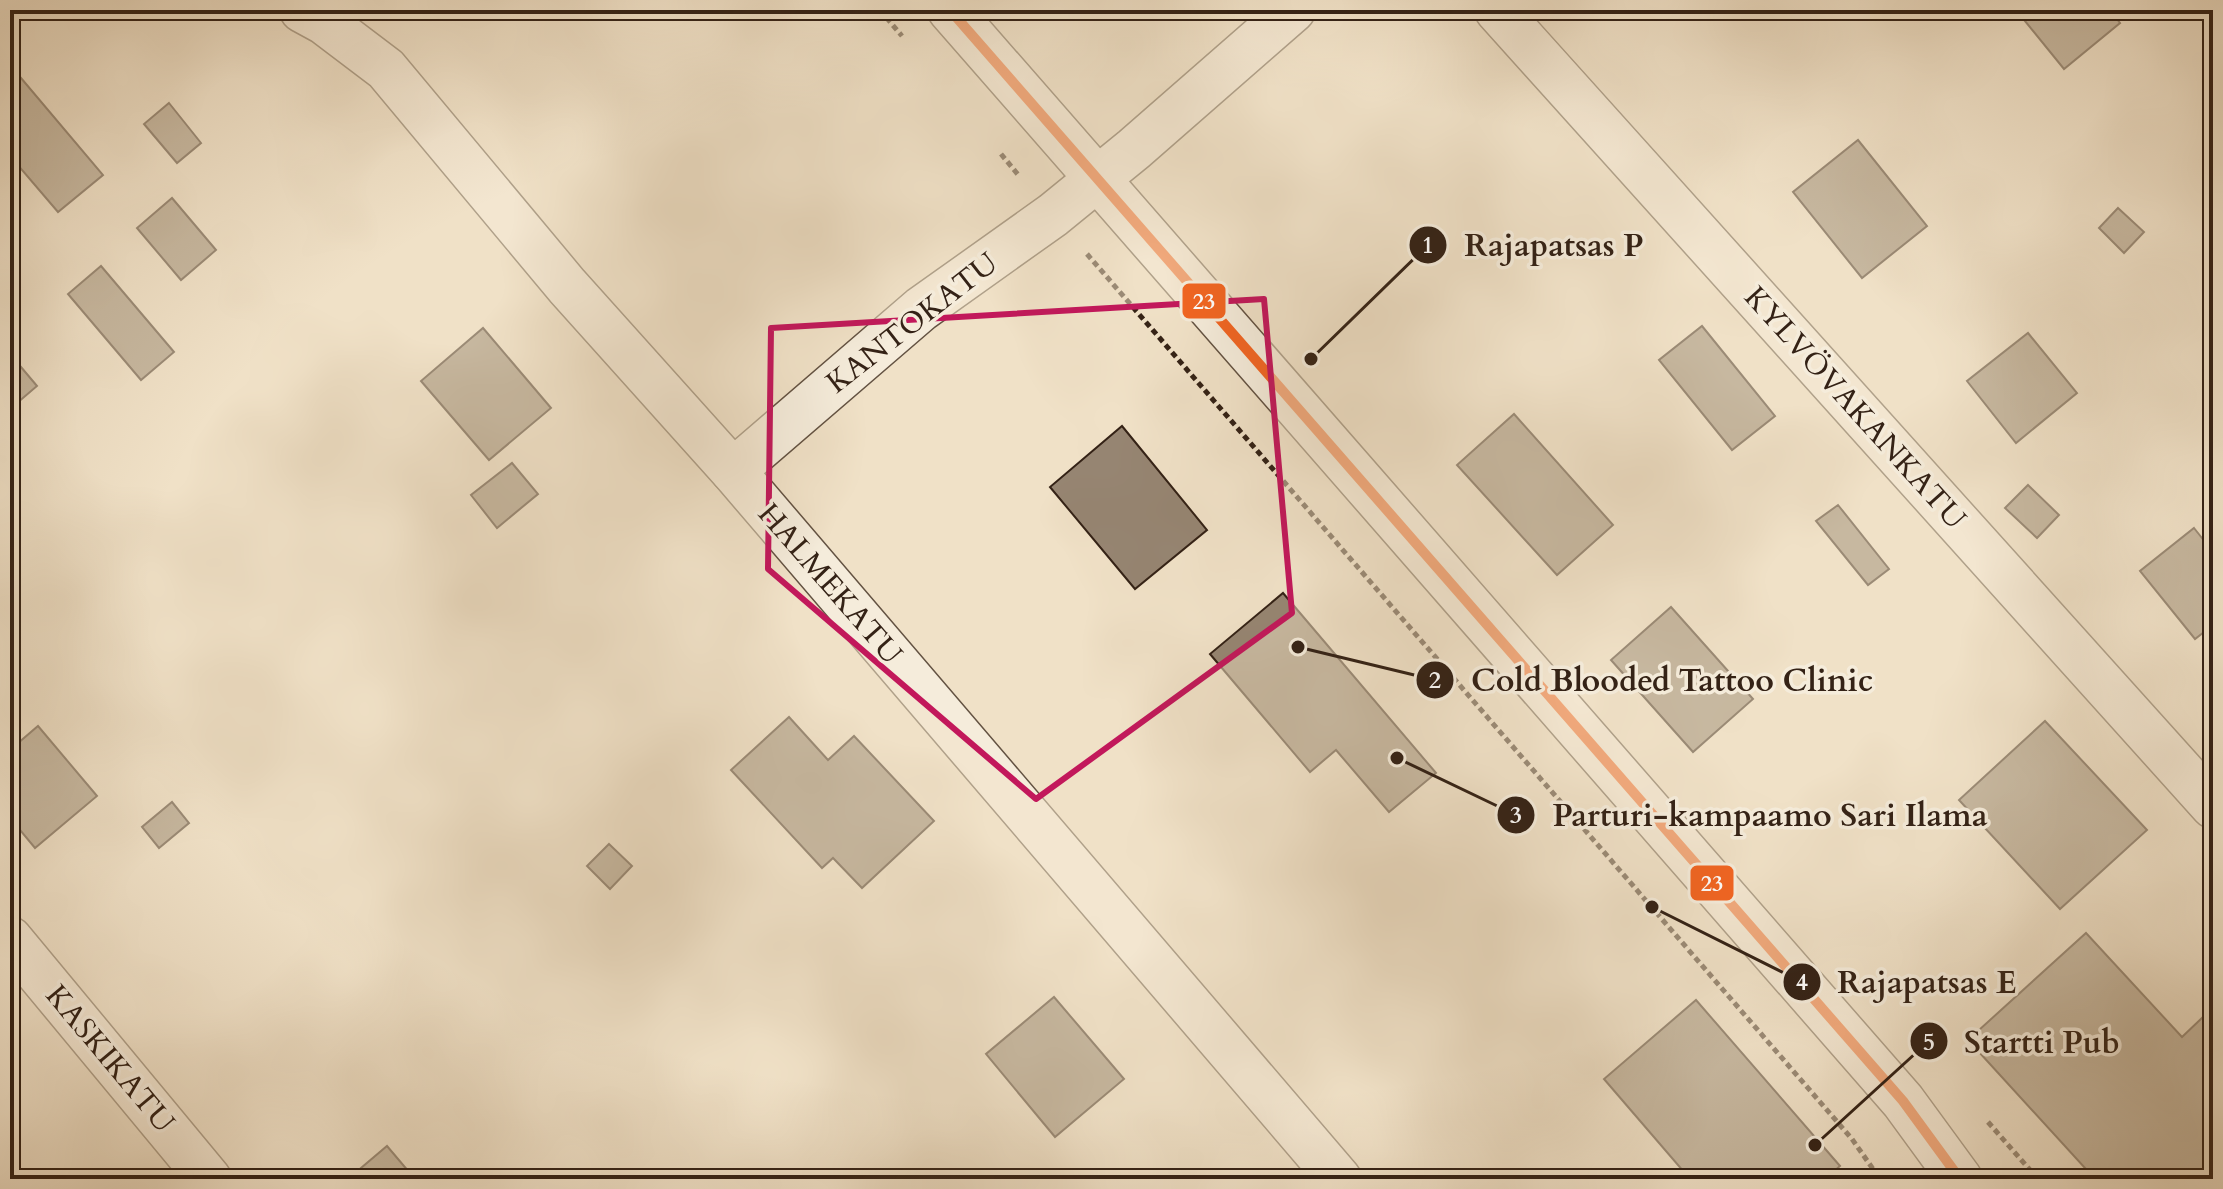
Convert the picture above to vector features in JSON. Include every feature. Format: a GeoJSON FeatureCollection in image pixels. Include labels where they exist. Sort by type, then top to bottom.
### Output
{"type":"FeatureCollection","features":[{"type":"Feature","properties":{"kind":"street","name":"HALMEKATU"},"geometry":{"type":"LineString","coordinates":[[302,10],[324,22],[386,69],[567,286],[733,471],[1339,1179]]}},
{"type":"Feature","properties":{"kind":"street"},"geometry":{"type":"LineString","coordinates":[[950,10],[1893,1089],[1960,1179]]}},
{"type":"Feature","properties":{"kind":"street"},"geometry":{"type":"LineString","coordinates":[[1096,180],[1293,10]]}},
{"type":"Feature","properties":{"kind":"street","name":"KYLVÖVAKANKATU"},"geometry":{"type":"LineString","coordinates":[[1497,10],[2213,806]]}},
{"type":"Feature","properties":{"kind":"street","name":"KANTOKATU"},"geometry":{"type":"LineString","coordinates":[[733,471],[921,309],[1053,215],[1096,180]]}},
{"type":"Feature","properties":{"kind":"street","name":"KASKIKATU"},"geometry":{"type":"LineString","coordinates":[[10,939],[209,1179]]}},
{"type":"Feature","properties":{"kind":"path"},"geometry":{"type":"LineString","coordinates":[[880,10],[911,46]]}},
{"type":"Feature","properties":{"kind":"path"},"geometry":{"type":"LineString","coordinates":[[992,143],[1852,1139],[1880,1179]]}},
{"type":"Feature","properties":{"kind":"highlighted area"},"geometry":{"type":"Polygon","coordinates":[[[1264,299],[1292,613],[1036,799],[768,569],[771,328],[1264,299]]]}},
{"type":"Feature","properties":{"kind":"building"},"geometry":{"type":"Polygon","coordinates":[[[2016,10],[2110,10],[2120,23],[2064,69],[2016,10]]]}},
{"type":"Feature","properties":{"kind":"building"},"geometry":{"type":"Polygon","coordinates":[[[10,65],[103,175],[58,212],[10,156],[10,65]]]}},
{"type":"Feature","properties":{"kind":"building"},"geometry":{"type":"Polygon","coordinates":[[[169,103],[201,143],[177,163],[144,124],[169,103]]]}},
{"type":"Feature","properties":{"kind":"building"},"geometry":{"type":"Polygon","coordinates":[[[1858,140],[1927,226],[1862,278],[1793,192],[1858,140]]]}},
{"type":"Feature","properties":{"kind":"building"},"geometry":{"type":"Polygon","coordinates":[[[172,198],[216,250],[181,280],[137,228],[172,198]]]}},
{"type":"Feature","properties":{"kind":"building"},"geometry":{"type":"Polygon","coordinates":[[[2118,208],[2144,232],[2124,253],[2099,228],[2118,208]]]}},
{"type":"Feature","properties":{"kind":"building"},"geometry":{"type":"Polygon","coordinates":[[[101,266],[174,352],[141,380],[68,294],[101,266]]]}},
{"type":"Feature","properties":{"kind":"building"},"geometry":{"type":"Polygon","coordinates":[[[1702,326],[1775,416],[1732,450],[1659,360],[1702,326]]]}},
{"type":"Feature","properties":{"kind":"building"},"geometry":{"type":"Polygon","coordinates":[[[483,328],[551,408],[489,460],[421,381],[483,328]]]}},
{"type":"Feature","properties":{"kind":"building"},"geometry":{"type":"Polygon","coordinates":[[[2028,333],[2077,393],[2016,443],[1967,381],[2028,333]]]}},
{"type":"Feature","properties":{"kind":"building"},"geometry":{"type":"Polygon","coordinates":[[[10,354],[37,386],[10,409],[10,354]]]}},
{"type":"Feature","properties":{"kind":"building"},"geometry":{"type":"Polygon","coordinates":[[[1514,414],[1613,525],[1557,575],[1457,465],[1514,414]]]}},
{"type":"Feature","properties":{"kind":"building"},"geometry":{"type":"Polygon","coordinates":[[[1122,426],[1207,530],[1135,589],[1050,487],[1122,426]]]}},
{"type":"Feature","properties":{"kind":"building"},"geometry":{"type":"Polygon","coordinates":[[[512,463],[538,494],[497,528],[471,495],[512,463]]]}},
{"type":"Feature","properties":{"kind":"building"},"geometry":{"type":"Polygon","coordinates":[[[2028,485],[2059,515],[2037,538],[2005,508],[2028,485]]]}},
{"type":"Feature","properties":{"kind":"building"},"geometry":{"type":"Polygon","coordinates":[[[1838,505],[1889,569],[1868,585],[1816,521],[1838,505]]]}},
{"type":"Feature","properties":{"kind":"building"},"geometry":{"type":"Polygon","coordinates":[[[2194,528],[2213,552],[2213,625],[2195,639],[2140,571],[2194,528]]]}},
{"type":"Feature","properties":{"kind":"building"},"geometry":{"type":"Polygon","coordinates":[[[1283,593],[1436,773],[1389,812],[1336,750],[1310,772],[1210,654],[1283,593]]]}},
{"type":"Feature","properties":{"kind":"building"},"geometry":{"type":"Polygon","coordinates":[[[1671,607],[1753,699],[1693,752],[1611,660],[1671,607]]]}},
{"type":"Feature","properties":{"kind":"building"},"geometry":{"type":"Polygon","coordinates":[[[789,717],[828,760],[854,736],[934,821],[862,888],[833,858],[822,868],[731,770],[789,717]]]}},
{"type":"Feature","properties":{"kind":"building"},"geometry":{"type":"Polygon","coordinates":[[[2045,721],[2147,830],[2060,909],[1959,800],[2045,721]]]}},
{"type":"Feature","properties":{"kind":"building"},"geometry":{"type":"Polygon","coordinates":[[[38,726],[97,796],[35,848],[10,818],[10,750],[38,726]]]}},
{"type":"Feature","properties":{"kind":"building"},"geometry":{"type":"Polygon","coordinates":[[[172,802],[189,823],[159,848],[142,827],[172,802]]]}},
{"type":"Feature","properties":{"kind":"building"},"geometry":{"type":"Polygon","coordinates":[[[609,844],[632,866],[610,889],[587,866],[609,844]]]}},
{"type":"Feature","properties":{"kind":"building"},"geometry":{"type":"Polygon","coordinates":[[[2086,933],[2182,1037],[2204,1016],[2213,1026],[2213,1179],[2095,1179],[1968,1040],[2086,933]]]}},
{"type":"Feature","properties":{"kind":"building"},"geometry":{"type":"Polygon","coordinates":[[[1054,997],[1124,1079],[1055,1137],[986,1054],[1054,997]]]}},
{"type":"Feature","properties":{"kind":"building"},"geometry":{"type":"Polygon","coordinates":[[[1696,1000],[1840,1166],[1825,1179],[1690,1179],[1604,1079],[1696,1000]]]}},
{"type":"Feature","properties":{"kind":"building"},"geometry":{"type":"Polygon","coordinates":[[[387,1146],[415,1179],[348,1179],[387,1146]]]}},
{"type":"Feature","properties":{"kind":"transit line","name":"23"},"geometry":{"type":"LineString","coordinates":[[950,10],[1903,1101],[1960,1179]]}},
{"type":"Feature","properties":{"kind":"place","name":"Rajapatsas P"},"geometry":{"type":"Point","coordinates":[1311,359]}},
{"type":"Feature","properties":{"kind":"place","name":"Cold Blooded Tattoo Clinic"},"geometry":{"type":"Point","coordinates":[1298,647]}},
{"type":"Feature","properties":{"kind":"place","name":"Parturi-kampaamo Sari Ilama"},"geometry":{"type":"Point","coordinates":[1397,758]}},
{"type":"Feature","properties":{"kind":"place","name":"Rajapatsas E"},"geometry":{"type":"Point","coordinates":[1652,907]}},
{"type":"Feature","properties":{"kind":"place","name":"Startti Pub"},"geometry":{"type":"Point","coordinates":[1815,1145]}}]}
